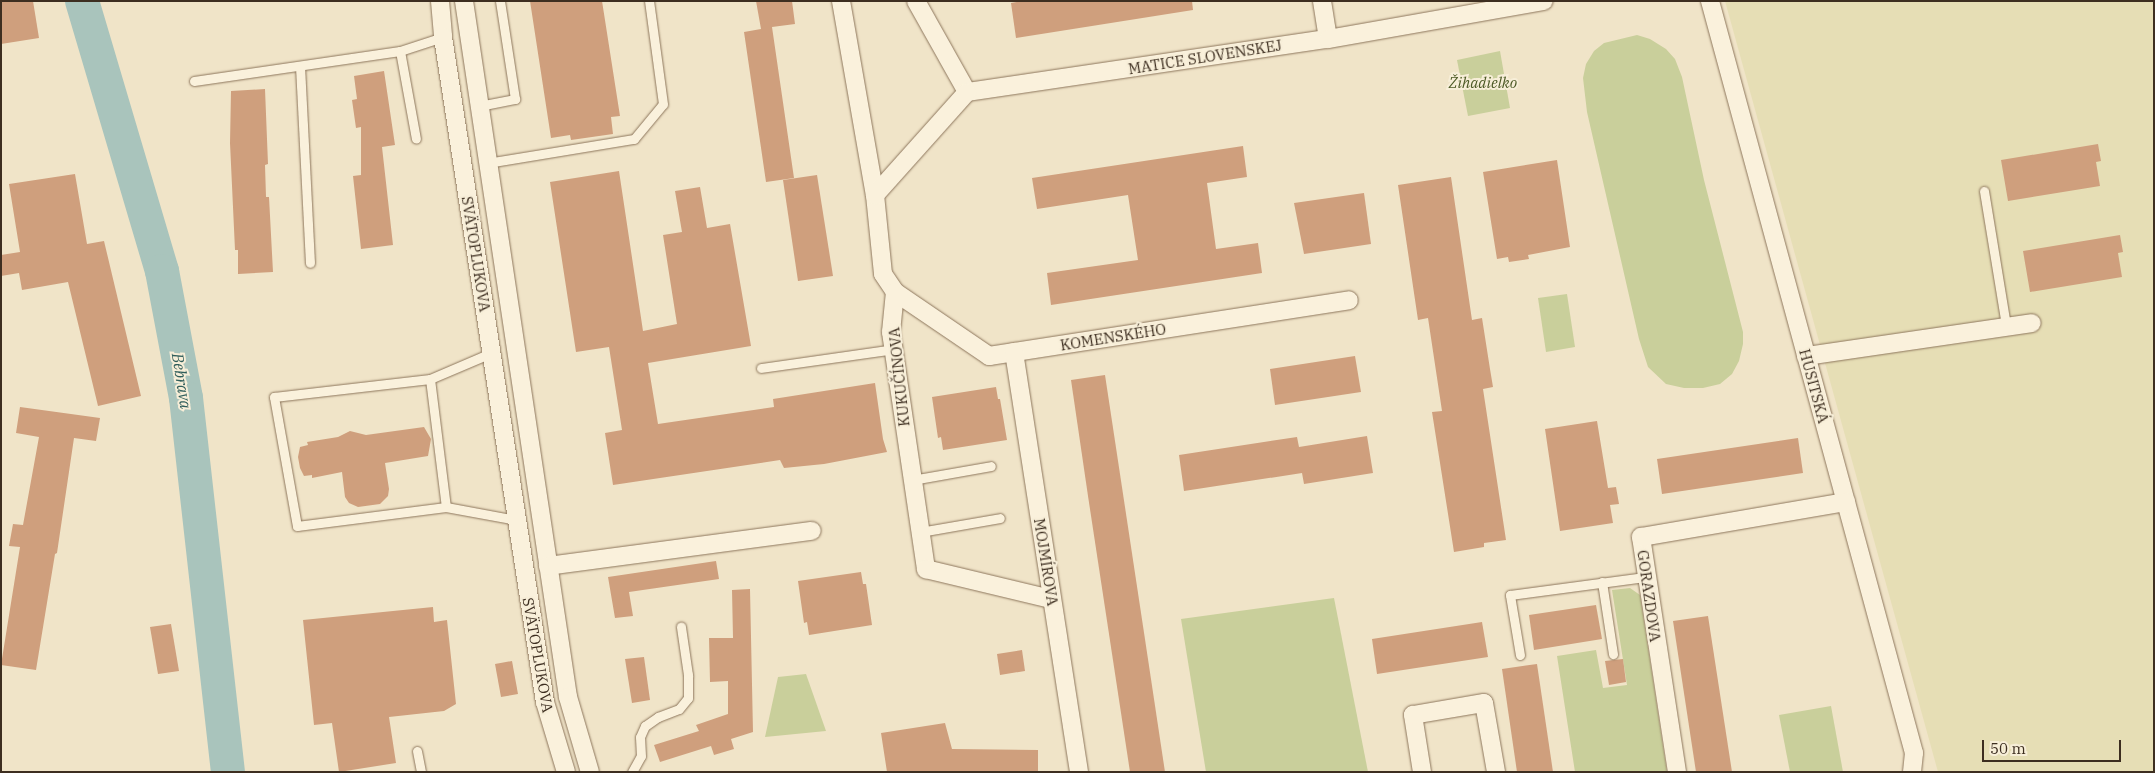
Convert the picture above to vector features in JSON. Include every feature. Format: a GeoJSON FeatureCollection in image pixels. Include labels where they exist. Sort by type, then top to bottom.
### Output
{"type":"FeatureCollection","features":[{"type":"Feature","properties":{"kind":"street","name":"SVÄTOPLUKOVA"},"geometry":{"type":"LineString","coordinates":[[440,1],[443,37],[514,513],[545,702],[566,772]]}},
{"type":"Feature","properties":{"kind":"street","name":"SVÄTOPLUKOVA"},"geometry":{"type":"LineString","coordinates":[[464,1],[568,697],[590,772]]}},
{"type":"Feature","properties":{"kind":"street"},"geometry":{"type":"LineString","coordinates":[[841,1],[875,195],[883,274],[895,292]]}},
{"type":"Feature","properties":{"kind":"street"},"geometry":{"type":"LineString","coordinates":[[875,195],[968,92],[916,1]]}},
{"type":"Feature","properties":{"kind":"street"},"geometry":{"type":"LineString","coordinates":[[1322,1],[1328,39]]}},
{"type":"Feature","properties":{"kind":"street","name":"MATICE SLOVENSKEJ"},"geometry":{"type":"LineString","coordinates":[[968,92],[1328,39],[1544,1]]}},
{"type":"Feature","properties":{"kind":"street","name":"HUSITSKÁ"},"geometry":{"type":"LineString","coordinates":[[1710,1],[1914,753],[1912,772]]}},
{"type":"Feature","properties":{"kind":"street","name":"KUKUČÍNOVA"},"geometry":{"type":"LineString","coordinates":[[895,292],[891,332],[926,569],[1051,599]]}},
{"type":"Feature","properties":{"kind":"street","name":"KOMENSKÉHO"},"geometry":{"type":"LineString","coordinates":[[895,292],[989,356],[1349,300]]}},
{"type":"Feature","properties":{"kind":"street"},"geometry":{"type":"LineString","coordinates":[[1806,356],[2032,323]]}},
{"type":"Feature","properties":{"kind":"street","name":"MOJMÍROVA"},"geometry":{"type":"LineString","coordinates":[[1014,352],[1079,772]]}},
{"type":"Feature","properties":{"kind":"street","name":"GORAZDOVA"},"geometry":{"type":"LineString","coordinates":[[1677,772],[1645,577],[1641,537],[1846,502]]}},
{"type":"Feature","properties":{"kind":"street"},"geometry":{"type":"LineString","coordinates":[[514,513],[538,503]]}},
{"type":"Feature","properties":{"kind":"street"},"geometry":{"type":"LineString","coordinates":[[548,566],[812,531]]}},
{"type":"Feature","properties":{"kind":"street"},"geometry":{"type":"LineString","coordinates":[[1422,772],[1413,715],[1484,703],[1496,772]]}},
{"type":"Feature","properties":{"kind":"street"},"geometry":{"type":"LineString","coordinates":[[1914,753],[1919,772]]}},
{"type":"Feature","properties":{"kind":"lane"},"geometry":{"type":"LineString","coordinates":[[479,106],[516,99],[500,1]]}},
{"type":"Feature","properties":{"kind":"lane"},"geometry":{"type":"LineString","coordinates":[[487,163],[634,139],[663,104],[649,1]]}},
{"type":"Feature","properties":{"kind":"lane"},"geometry":{"type":"LineString","coordinates":[[194,81],[400,51],[443,37]]}},
{"type":"Feature","properties":{"kind":"lane"},"geometry":{"type":"LineString","coordinates":[[400,51],[416,139]]}},
{"type":"Feature","properties":{"kind":"lane"},"geometry":{"type":"LineString","coordinates":[[300,66],[310,263]]}},
{"type":"Feature","properties":{"kind":"lane"},"geometry":{"type":"LineString","coordinates":[[1984,190],[2006,326]]}},
{"type":"Feature","properties":{"kind":"lane"},"geometry":{"type":"LineString","coordinates":[[761,368],[894,349]]}},
{"type":"Feature","properties":{"kind":"lane"},"geometry":{"type":"LineString","coordinates":[[491,353],[430,380],[274,397],[297,526],[446,507],[514,513]]}},
{"type":"Feature","properties":{"kind":"lane"},"geometry":{"type":"LineString","coordinates":[[430,380],[446,507]]}},
{"type":"Feature","properties":{"kind":"lane"},"geometry":{"type":"LineString","coordinates":[[912,480],[991,466]]}},
{"type":"Feature","properties":{"kind":"lane"},"geometry":{"type":"LineString","coordinates":[[920,532],[1000,518]]}},
{"type":"Feature","properties":{"kind":"lane"},"geometry":{"type":"LineString","coordinates":[[1520,655],[1510,595],[1645,577]]}},
{"type":"Feature","properties":{"kind":"lane"},"geometry":{"type":"LineString","coordinates":[[1602,582],[1613,654]]}},
{"type":"Feature","properties":{"kind":"lane"},"geometry":{"type":"LineString","coordinates":[[632,772],[641,756],[640,738],[644,726],[658,717],[679,709],[688,698],[688,675],[681,627]]}},
{"type":"Feature","properties":{"kind":"lane"},"geometry":{"type":"LineString","coordinates":[[417,751],[421,772]]}},
{"type":"Feature","properties":{"kind":"shaded area"},"geometry":{"type":"Polygon","coordinates":[[[1725,1],[2154,1],[2154,772],[1938,772],[1725,1]]]}},
{"type":"Feature","properties":{"kind":"green space"},"geometry":{"type":"Polygon","coordinates":[[[1637,35],[1650,39],[1666,49],[1675,59],[1682,77],[1704,180],[1743,332],[1743,344],[1739,361],[1732,374],[1720,384],[1703,388],[1684,388],[1666,384],[1648,367],[1639,339],[1587,112],[1583,78],[1586,64],[1594,51],[1604,43],[1637,35]]]}},
{"type":"Feature","properties":{"kind":"green space","name":"Žihadielko"},"geometry":{"type":"Polygon","coordinates":[[[1500,51],[1510,108],[1468,116],[1457,60],[1500,51]]]}},
{"type":"Feature","properties":{"kind":"green space"},"geometry":{"type":"Polygon","coordinates":[[[1567,294],[1575,347],[1546,352],[1538,298],[1567,294]]]}},
{"type":"Feature","properties":{"kind":"green space"},"geometry":{"type":"Polygon","coordinates":[[[1630,588],[1640,595],[1667,772],[1575,772],[1557,656],[1596,650],[1603,688],[1627,685],[1612,590],[1630,588]]]}},
{"type":"Feature","properties":{"kind":"green space"},"geometry":{"type":"Polygon","coordinates":[[[1334,598],[1368,772],[1206,772],[1181,619],[1334,598]]]}},
{"type":"Feature","properties":{"kind":"green space"},"geometry":{"type":"Polygon","coordinates":[[[806,674],[826,731],[765,737],[778,677],[806,674]]]}},
{"type":"Feature","properties":{"kind":"green space"},"geometry":{"type":"Polygon","coordinates":[[[1831,706],[1843,772],[1790,772],[1779,715],[1831,706]]]}},
{"type":"Feature","properties":{"kind":"building"},"geometry":{"type":"Polygon","coordinates":[[[1,1],[33,1],[39,38],[1,44],[1,1]]]}},
{"type":"Feature","properties":{"kind":"building"},"geometry":{"type":"Polygon","coordinates":[[[530,1],[602,1],[620,116],[611,117],[613,134],[571,140],[570,135],[551,138],[530,1]]]}},
{"type":"Feature","properties":{"kind":"building"},"geometry":{"type":"Polygon","coordinates":[[[756,1],[792,1],[795,24],[772,27],[794,178],[766,182],[744,32],[761,29],[756,1]]]}},
{"type":"Feature","properties":{"kind":"building"},"geometry":{"type":"Polygon","coordinates":[[[1022,1],[1192,1],[1193,10],[1016,38],[1011,3],[1022,1]]]}},
{"type":"Feature","properties":{"kind":"building"},"geometry":{"type":"Polygon","coordinates":[[[384,71],[395,145],[382,147],[393,245],[361,249],[353,176],[361,175],[361,127],[356,128],[352,100],[357,99],[354,76],[384,71]]]}},
{"type":"Feature","properties":{"kind":"building"},"geometry":{"type":"Polygon","coordinates":[[[265,89],[268,164],[265,165],[266,197],[269,197],[273,272],[238,274],[238,250],[235,250],[230,143],[231,91],[265,89]]]}},
{"type":"Feature","properties":{"kind":"building"},"geometry":{"type":"Polygon","coordinates":[[[2098,144],[2101,161],[2096,162],[2100,186],[2008,201],[2001,160],[2098,144]]]}},
{"type":"Feature","properties":{"kind":"building"},"geometry":{"type":"Polygon","coordinates":[[[1243,146],[1247,177],[1207,183],[1216,249],[1258,243],[1262,273],[1051,305],[1047,273],[1138,260],[1128,195],[1037,209],[1032,178],[1243,146]]]}},
{"type":"Feature","properties":{"kind":"building"},"geometry":{"type":"Polygon","coordinates":[[[1557,160],[1570,247],[1528,255],[1529,259],[1509,262],[1508,257],[1497,259],[1483,172],[1557,160]]]}},
{"type":"Feature","properties":{"kind":"building"},"geometry":{"type":"Polygon","coordinates":[[[619,171],[643,331],[677,324],[663,235],[682,232],[675,191],[700,187],[707,228],[730,224],[751,346],[648,363],[658,424],[774,407],[773,399],[875,383],[883,439],[887,452],[824,464],[784,468],[780,460],[613,485],[605,433],[622,430],[609,347],[576,352],[550,182],[619,171]]]}},
{"type":"Feature","properties":{"kind":"building"},"geometry":{"type":"Polygon","coordinates":[[[75,174],[87,244],[104,241],[141,396],[98,406],[68,282],[22,290],[19,273],[1,276],[1,255],[20,252],[9,184],[75,174]]]}},
{"type":"Feature","properties":{"kind":"building"},"geometry":{"type":"Polygon","coordinates":[[[817,175],[833,276],[798,281],[783,180],[817,175]]]}},
{"type":"Feature","properties":{"kind":"building"},"geometry":{"type":"Polygon","coordinates":[[[1451,177],[1472,320],[1482,318],[1493,387],[1483,389],[1506,540],[1484,543],[1484,547],[1454,552],[1432,412],[1442,411],[1428,318],[1418,320],[1398,185],[1451,177]]]}},
{"type":"Feature","properties":{"kind":"building"},"geometry":{"type":"Polygon","coordinates":[[[1364,193],[1371,244],[1304,254],[1294,203],[1364,193]]]}},
{"type":"Feature","properties":{"kind":"building"},"geometry":{"type":"Polygon","coordinates":[[[2120,235],[2123,252],[2118,253],[2122,277],[2030,292],[2023,251],[2120,235]]]}},
{"type":"Feature","properties":{"kind":"building"},"geometry":{"type":"Polygon","coordinates":[[[1355,356],[1361,392],[1275,405],[1270,369],[1355,356]]]}},
{"type":"Feature","properties":{"kind":"building"},"geometry":{"type":"Polygon","coordinates":[[[1105,375],[1165,772],[1130,772],[1088,496],[1071,380],[1105,375]]]}},
{"type":"Feature","properties":{"kind":"building"},"geometry":{"type":"Polygon","coordinates":[[[996,387],[1007,440],[943,450],[941,437],[938,438],[932,397],[996,387]]]}},
{"type":"Feature","properties":{"kind":"building"},"geometry":{"type":"Polygon","coordinates":[[[20,407],[100,418],[96,441],[74,438],[57,553],[55,554],[36,670],[1,665],[20,547],[9,546],[13,524],[23,525],[39,437],[16,433],[20,407]]]}},
{"type":"Feature","properties":{"kind":"building"},"geometry":{"type":"Polygon","coordinates":[[[1597,421],[1608,488],[1616,487],[1619,504],[1610,505],[1613,523],[1560,531],[1545,429],[1597,421]]]}},
{"type":"Feature","properties":{"kind":"building"},"geometry":{"type":"Polygon","coordinates":[[[424,427],[431,439],[428,456],[385,463],[389,489],[388,496],[380,504],[358,507],[349,503],[345,497],[342,472],[312,478],[312,475],[304,476],[300,468],[298,457],[300,447],[308,445],[307,442],[338,437],[350,431],[366,435],[424,427]]]}},
{"type":"Feature","properties":{"kind":"building"},"geometry":{"type":"Polygon","coordinates":[[[1367,436],[1373,473],[1304,484],[1302,473],[1184,491],[1179,455],[1297,437],[1299,447],[1367,436]]]}},
{"type":"Feature","properties":{"kind":"building"},"geometry":{"type":"Polygon","coordinates":[[[1798,438],[1803,473],[1662,494],[1657,459],[1798,438]]]}},
{"type":"Feature","properties":{"kind":"building"},"geometry":{"type":"Polygon","coordinates":[[[716,561],[719,579],[629,592],[633,616],[615,618],[608,577],[716,561]]]}},
{"type":"Feature","properties":{"kind":"building"},"geometry":{"type":"Polygon","coordinates":[[[861,572],[863,584],[866,584],[872,625],[809,635],[807,622],[804,623],[798,581],[861,572]]]}},
{"type":"Feature","properties":{"kind":"building"},"geometry":{"type":"Polygon","coordinates":[[[750,589],[753,732],[731,739],[734,749],[714,755],[711,746],[660,762],[654,745],[699,731],[696,725],[728,714],[728,681],[710,682],[709,638],[733,638],[732,590],[750,589]]]}},
{"type":"Feature","properties":{"kind":"building"},"geometry":{"type":"Polygon","coordinates":[[[1596,605],[1602,639],[1534,650],[1529,615],[1596,605]]]}},
{"type":"Feature","properties":{"kind":"building"},"geometry":{"type":"Polygon","coordinates":[[[433,607],[434,622],[447,620],[456,704],[444,711],[389,717],[396,763],[339,772],[332,723],[314,725],[303,620],[433,607]]]}},
{"type":"Feature","properties":{"kind":"building"},"geometry":{"type":"Polygon","coordinates":[[[1708,616],[1732,772],[1696,772],[1673,621],[1708,616]]]}},
{"type":"Feature","properties":{"kind":"building"},"geometry":{"type":"Polygon","coordinates":[[[1482,622],[1488,657],[1377,674],[1372,639],[1482,622]]]}},
{"type":"Feature","properties":{"kind":"building"},"geometry":{"type":"Polygon","coordinates":[[[171,624],[179,671],[158,674],[150,627],[171,624]]]}},
{"type":"Feature","properties":{"kind":"building"},"geometry":{"type":"Polygon","coordinates":[[[1022,650],[1025,671],[1000,675],[997,654],[1022,650]]]}},
{"type":"Feature","properties":{"kind":"building"},"geometry":{"type":"Polygon","coordinates":[[[644,657],[650,700],[632,703],[625,659],[644,657]]]}},
{"type":"Feature","properties":{"kind":"building"},"geometry":{"type":"Polygon","coordinates":[[[1623,659],[1626,682],[1609,685],[1605,661],[1623,659]]]}},
{"type":"Feature","properties":{"kind":"building"},"geometry":{"type":"Polygon","coordinates":[[[512,661],[518,694],[501,697],[495,664],[512,661]]]}},
{"type":"Feature","properties":{"kind":"building"},"geometry":{"type":"Polygon","coordinates":[[[1537,664],[1553,772],[1517,772],[1502,669],[1537,664]]]}},
{"type":"Feature","properties":{"kind":"building"},"geometry":{"type":"Polygon","coordinates":[[[945,723],[952,749],[1038,750],[1038,772],[887,772],[881,733],[945,723]]]}},
{"type":"Feature","properties":{"kind":"waterway","name":"Bebrava"},"geometry":{"type":"LineString","coordinates":[[82,1],[162,271],[186,398],[228,772]]}}]}
